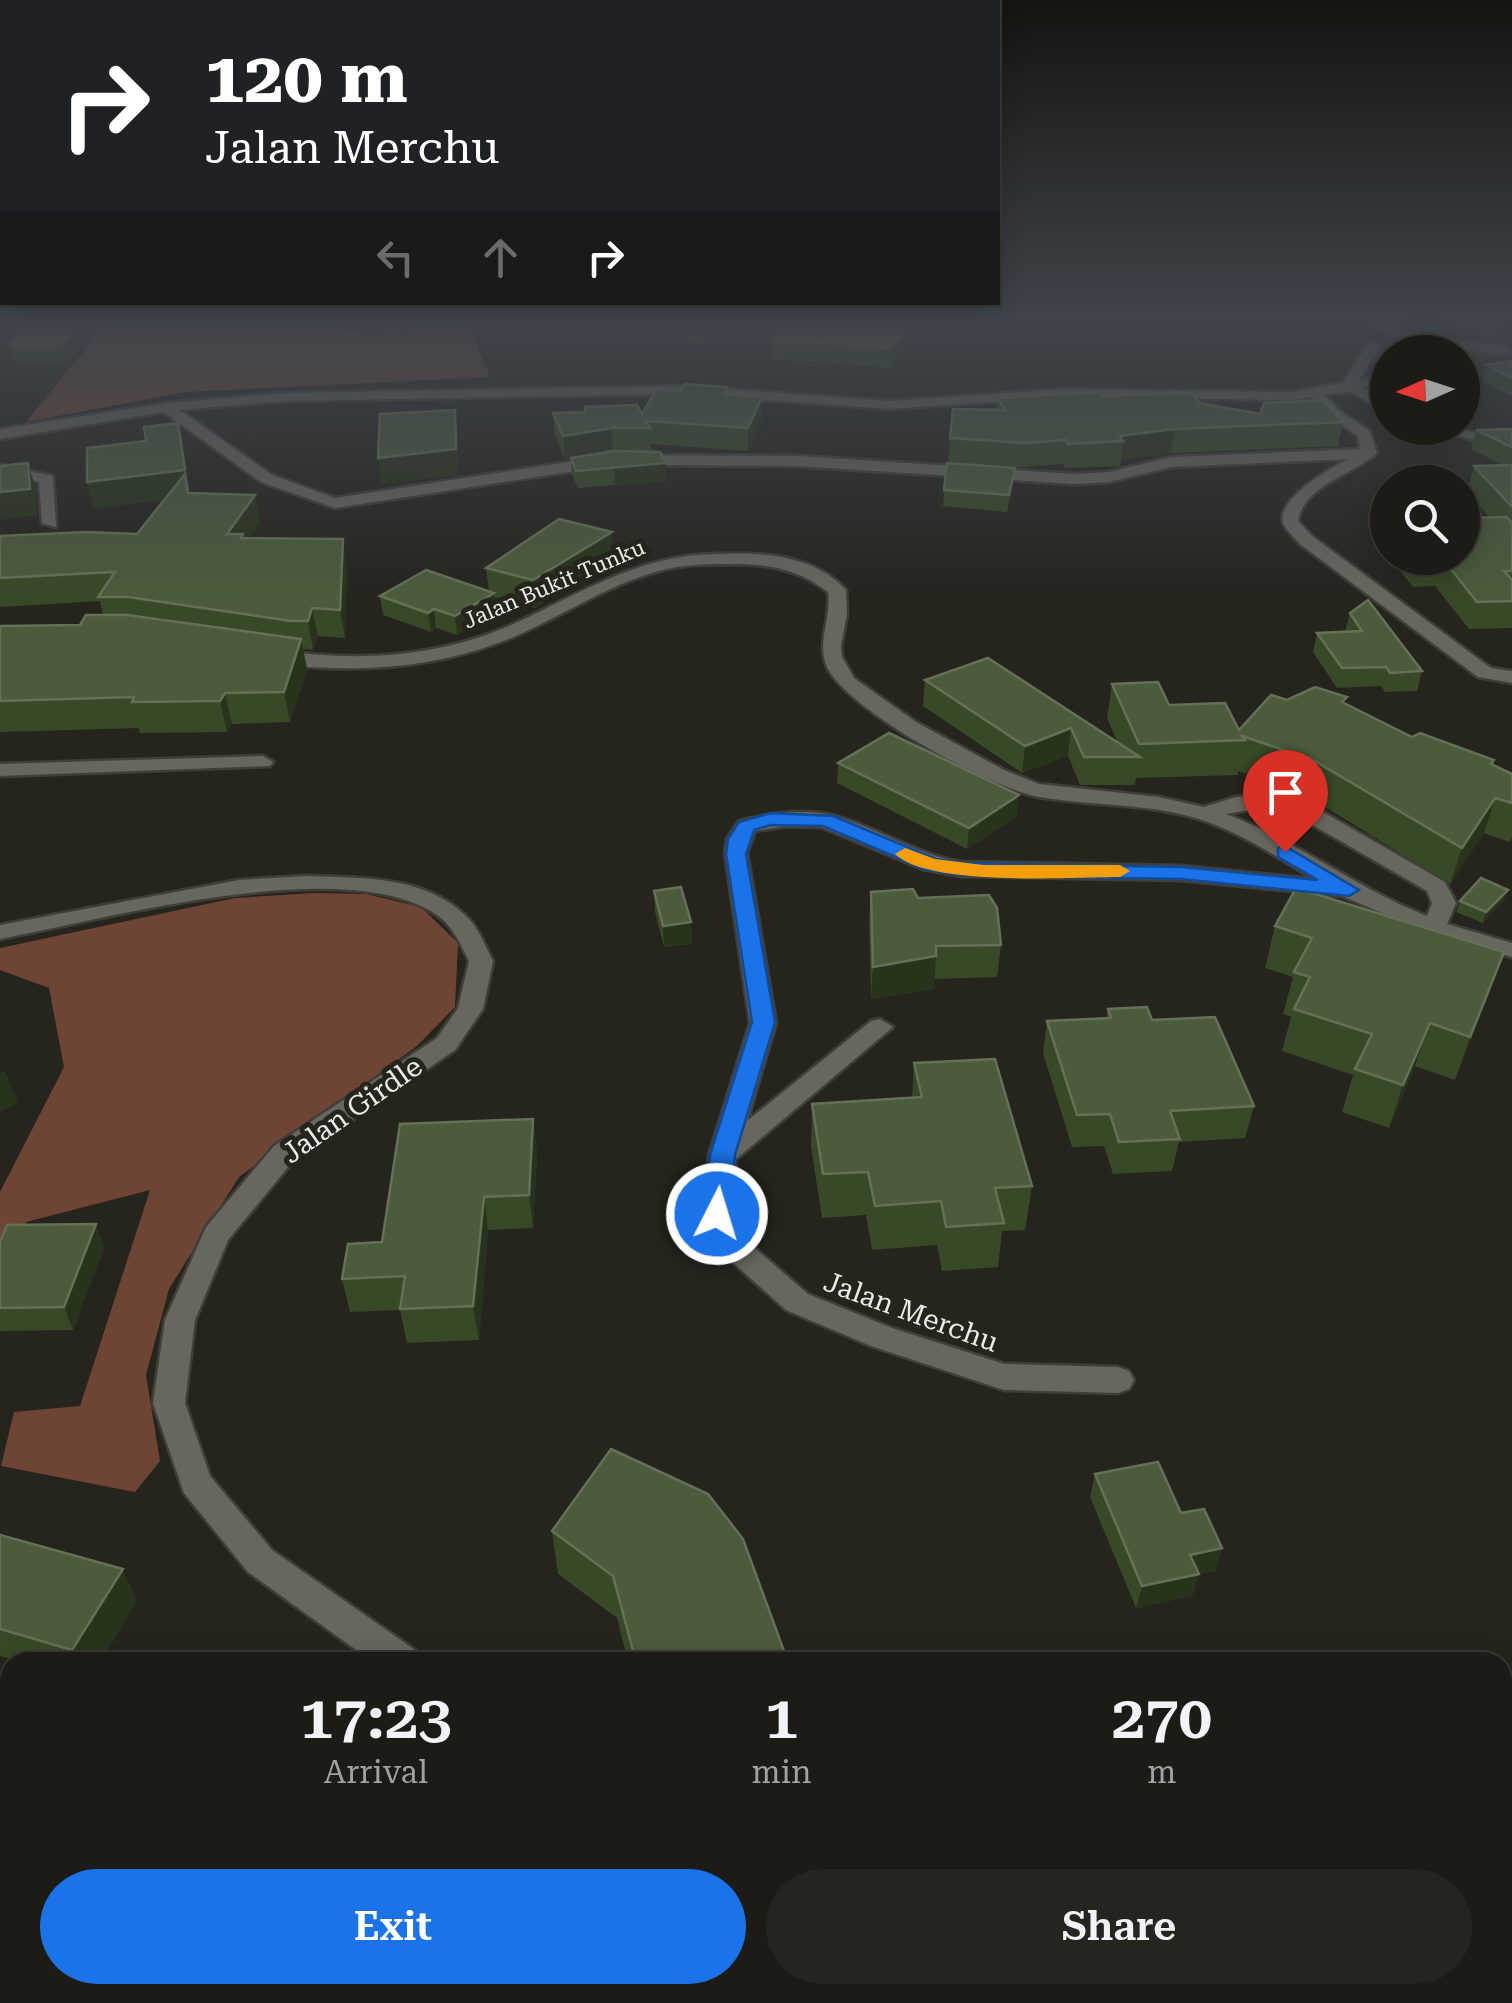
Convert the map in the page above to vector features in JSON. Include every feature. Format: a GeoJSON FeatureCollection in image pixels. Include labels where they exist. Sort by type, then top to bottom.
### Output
{"type":"FeatureCollection","features":[{"type":"Feature","properties":{"kind":"street"},"geometry":{"type":"LineString","coordinates":[[0,434],[115,415]]}},
{"type":"Feature","properties":{"kind":"street"},"geometry":{"type":"LineString","coordinates":[[178,415],[233,459],[306,498],[335,503],[614,460],[798,461],[1075,478],[1109,477],[1171,462],[1369,453]]}},
{"type":"Feature","properties":{"kind":"street"},"geometry":{"type":"LineString","coordinates":[[1337,415],[1365,434],[1369,453]]}},
{"type":"Feature","properties":{"kind":"street"},"geometry":{"type":"LineString","coordinates":[[1369,453],[1307,492],[1292,507],[1290,522],[1306,540],[1485,674],[1512,677]]}},
{"type":"Feature","properties":{"kind":"street"},"geometry":{"type":"LineString","coordinates":[[0,470],[47,479],[50,524]]}},
{"type":"Feature","properties":{"kind":"street","name":"Jalan Bukit Tunku"},"geometry":{"type":"LineString","coordinates":[[262,654],[333,663],[430,657],[514,631],[648,568],[704,560],[782,562],[816,574],[837,590],[839,608],[830,642],[845,681],[868,700],[1022,787],[1137,800],[1205,814],[1252,834],[1349,890],[1460,937],[1512,950]]}},
{"type":"Feature","properties":{"kind":"street"},"geometry":{"type":"LineString","coordinates":[[0,770],[263,762]]}},
{"type":"Feature","properties":{"kind":"street"},"geometry":{"type":"LineString","coordinates":[[1205,814],[1236,803],[1282,798],[1436,887],[1444,903],[1434,926]]}},
{"type":"Feature","properties":{"kind":"street","name":"Jalan Merchu"},"geometry":{"type":"LineString","coordinates":[[1118,1380],[1004,1377],[882,1337],[797,1302],[740,1252],[717,1214],[723,1155],[764,1022],[736,854],[738,839],[746,826],[771,819],[826,820],[932,864],[961,869],[1181,873],[1349,890]]}},
{"type":"Feature","properties":{"kind":"street","name":"Jalan Girdle"},"geometry":{"type":"LineString","coordinates":[[0,932],[239,888],[306,883],[375,885],[408,892],[442,908],[462,926],[480,962],[470,1009],[446,1044],[284,1154],[216,1234],[180,1320],[170,1403],[196,1484],[260,1561],[388,1652]]}},
{"type":"Feature","properties":{"kind":"street"},"geometry":{"type":"LineString","coordinates":[[723,1155],[880,1027]]}},
{"type":"Feature","properties":{"kind":"shaded area"},"geometry":{"type":"Polygon","coordinates":[[[31,415],[61,415],[26,422],[31,415]]]}},
{"type":"Feature","properties":{"kind":"shaded area"},"geometry":{"type":"Polygon","coordinates":[[[366,894],[421,907],[458,943],[455,1007],[417,1046],[239,1177],[169,1289],[146,1375],[160,1461],[135,1492],[1,1466],[14,1412],[80,1406],[150,1190],[26,1222],[0,1303],[0,1192],[64,1067],[49,988],[0,970],[0,948],[235,898],[366,894]]]}},
{"type":"Feature","properties":{"kind":"building"},"geometry":{"type":"Polygon","coordinates":[[[380,415],[455,415],[456,449],[378,458],[380,415]]]}},
{"type":"Feature","properties":{"kind":"building"},"geometry":{"type":"Polygon","coordinates":[[[554,415],[754,415],[748,428],[646,421],[650,428],[612,428],[563,436],[554,415]]]}},
{"type":"Feature","properties":{"kind":"building"},"geometry":{"type":"Polygon","coordinates":[[[952,415],[1337,415],[1343,422],[1175,429],[1120,436],[1123,441],[1068,444],[1066,440],[1024,443],[950,438],[952,415]]]}},
{"type":"Feature","properties":{"kind":"building"},"geometry":{"type":"Polygon","coordinates":[[[178,423],[185,470],[87,482],[87,448],[146,441],[144,427],[178,423]]]}},
{"type":"Feature","properties":{"kind":"building"},"geometry":{"type":"Polygon","coordinates":[[[1512,429],[1512,447],[1480,432],[1512,429]]]}},
{"type":"Feature","properties":{"kind":"building"},"geometry":{"type":"Polygon","coordinates":[[[613,451],[660,452],[666,463],[576,471],[571,458],[613,451]]]}},
{"type":"Feature","properties":{"kind":"building"},"geometry":{"type":"Polygon","coordinates":[[[28,463],[30,489],[0,492],[0,466],[28,463]]]}},
{"type":"Feature","properties":{"kind":"building"},"geometry":{"type":"Polygon","coordinates":[[[947,463],[1015,468],[1009,495],[944,490],[947,463]]]}},
{"type":"Feature","properties":{"kind":"building"},"geometry":{"type":"Polygon","coordinates":[[[1512,465],[1512,507],[1480,472],[1480,466],[1512,465]]]}},
{"type":"Feature","properties":{"kind":"building"},"geometry":{"type":"Polygon","coordinates":[[[185,474],[188,493],[255,495],[227,534],[243,534],[241,538],[343,539],[340,610],[312,608],[308,621],[291,621],[128,597],[98,597],[115,572],[0,578],[0,536],[137,534],[185,474]]]}},
{"type":"Feature","properties":{"kind":"building"},"geometry":{"type":"Polygon","coordinates":[[[1507,517],[1512,523],[1512,571],[1504,571],[1512,580],[1512,601],[1477,602],[1456,575],[1480,575],[1480,518],[1507,517]]]}},
{"type":"Feature","properties":{"kind":"building"},"geometry":{"type":"Polygon","coordinates":[[[559,519],[612,532],[533,580],[486,568],[559,519]]]}},
{"type":"Feature","properties":{"kind":"building"},"geometry":{"type":"Polygon","coordinates":[[[426,570],[494,593],[455,616],[434,609],[428,613],[380,596],[426,570]]]}},
{"type":"Feature","properties":{"kind":"building"},"geometry":{"type":"Polygon","coordinates":[[[1368,600],[1422,671],[1390,673],[1386,667],[1342,668],[1317,633],[1362,631],[1350,613],[1368,600]]]}},
{"type":"Feature","properties":{"kind":"building"},"geometry":{"type":"Polygon","coordinates":[[[86,615],[127,615],[301,639],[284,692],[225,693],[220,701],[132,702],[134,697],[0,701],[0,626],[80,625],[86,615]]]}},
{"type":"Feature","properties":{"kind":"building"},"geometry":{"type":"Polygon","coordinates":[[[988,658],[1140,757],[1084,757],[1071,728],[1025,746],[925,680],[988,658]]]}},
{"type":"Feature","properties":{"kind":"building"},"geometry":{"type":"Polygon","coordinates":[[[1158,682],[1169,705],[1225,703],[1239,730],[1271,695],[1287,700],[1315,687],[1347,697],[1342,702],[1412,737],[1420,733],[1494,760],[1491,764],[1512,774],[1512,803],[1495,798],[1462,848],[1313,760],[1242,736],[1245,740],[1139,744],[1112,684],[1158,682]]]}},
{"type":"Feature","properties":{"kind":"building"},"geometry":{"type":"Polygon","coordinates":[[[889,733],[1019,795],[969,828],[838,763],[889,733]]]}},
{"type":"Feature","properties":{"kind":"building"},"geometry":{"type":"Polygon","coordinates":[[[1481,878],[1508,890],[1486,912],[1460,901],[1481,878]]]}},
{"type":"Feature","properties":{"kind":"building"},"geometry":{"type":"Polygon","coordinates":[[[681,887],[691,922],[663,926],[654,891],[681,887]]]}},
{"type":"Feature","properties":{"kind":"building"},"geometry":{"type":"Polygon","coordinates":[[[1296,888],[1504,952],[1470,1037],[1430,1023],[1403,1085],[1355,1069],[1372,1034],[1294,1009],[1310,977],[1294,972],[1312,938],[1275,926],[1296,888]]]}},
{"type":"Feature","properties":{"kind":"building"},"geometry":{"type":"Polygon","coordinates":[[[913,889],[918,898],[989,895],[997,908],[1001,945],[936,946],[936,956],[873,967],[871,892],[913,889]]]}},
{"type":"Feature","properties":{"kind":"building"},"geometry":{"type":"Polygon","coordinates":[[[1147,1007],[1152,1020],[1215,1017],[1254,1106],[1170,1111],[1180,1139],[1119,1142],[1110,1114],[1077,1115],[1047,1021],[1111,1018],[1108,1009],[1147,1007]]]}},
{"type":"Feature","properties":{"kind":"building"},"geometry":{"type":"Polygon","coordinates":[[[995,1059],[1032,1186],[995,1188],[1004,1223],[946,1227],[941,1201],[875,1206],[868,1172],[823,1174],[812,1104],[922,1097],[914,1063],[995,1059]]]}},
{"type":"Feature","properties":{"kind":"building"},"geometry":{"type":"Polygon","coordinates":[[[533,1119],[529,1195],[484,1197],[473,1306],[400,1309],[405,1276],[342,1279],[348,1244],[382,1242],[400,1124],[533,1119]]]}},
{"type":"Feature","properties":{"kind":"building"},"geometry":{"type":"Polygon","coordinates":[[[96,1224],[64,1307],[0,1308],[0,1242],[7,1225],[96,1224]]]}},
{"type":"Feature","properties":{"kind":"building"},"geometry":{"type":"Polygon","coordinates":[[[611,1449],[708,1494],[743,1539],[784,1652],[633,1652],[613,1576],[552,1531],[611,1449]]]}},
{"type":"Feature","properties":{"kind":"building"},"geometry":{"type":"Polygon","coordinates":[[[1158,1462],[1181,1513],[1204,1509],[1222,1548],[1190,1555],[1199,1574],[1142,1586],[1095,1474],[1158,1462]]]}},
{"type":"Feature","properties":{"kind":"building"},"geometry":{"type":"Polygon","coordinates":[[[0,1535],[123,1569],[72,1650],[0,1629],[0,1535]]]}},
{"type":"Feature","properties":{"kind":"slow traffic"},"geometry":{"type":"LineString","coordinates":[[905,854],[932,864],[983,871],[1120,871]]}},
{"type":"Feature","properties":{"kind":"route"},"geometry":{"type":"LineString","coordinates":[[717,1214],[723,1155],[764,1022],[736,854],[738,839],[746,826],[771,819],[826,820],[932,864],[961,869],[1181,873],[1349,890],[1285,852]]}}]}
